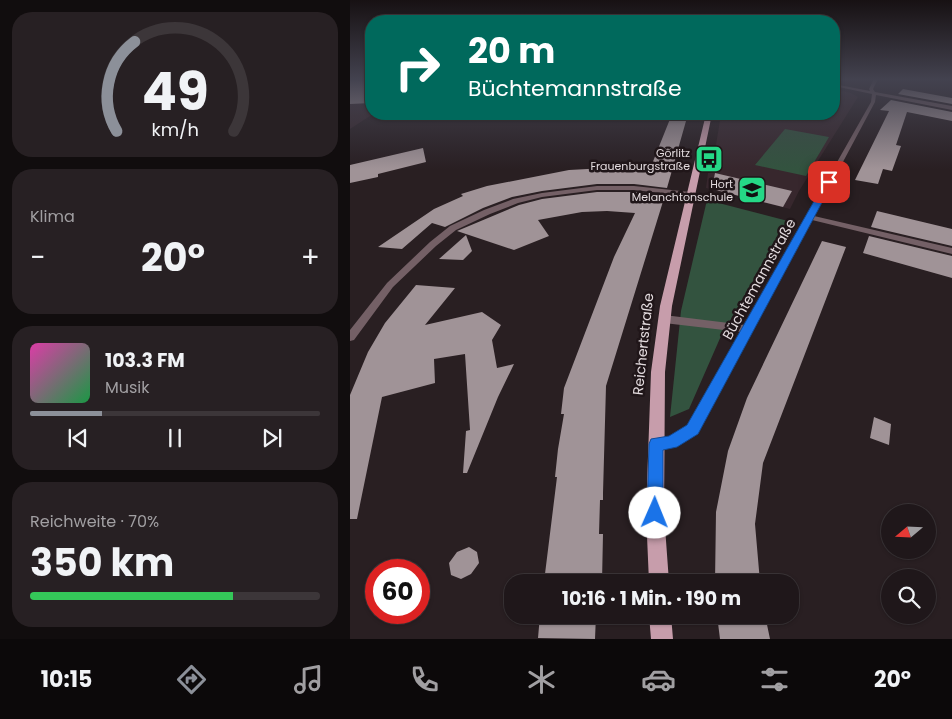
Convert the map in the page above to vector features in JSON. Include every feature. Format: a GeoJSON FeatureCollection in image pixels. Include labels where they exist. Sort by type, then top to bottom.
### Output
{"type":"FeatureCollection","features":[{"type":"Feature","properties":{"kind":"main road","name":"Reichertstraße"},"geometry":{"type":"LineString","coordinates":[[659,574],[655,513],[658,372],[664,319],[708,120]]}},
{"type":"Feature","properties":{"kind":"main road"},"geometry":{"type":"LineString","coordinates":[[661,624],[662,639]]}},
{"type":"Feature","properties":{"kind":"street","name":"Büchtemannstraße"},"geometry":{"type":"LineString","coordinates":[[656,444],[672,442],[692,430],[869,109]]}},
{"type":"Feature","properties":{"kind":"street"},"geometry":{"type":"LineString","coordinates":[[350,337],[390,285],[433,244],[453,228],[487,212],[516,201],[542,195],[598,188],[634,188],[690,194]]}},
{"type":"Feature","properties":{"kind":"street"},"geometry":{"type":"LineString","coordinates":[[810,217],[952,251]]}},
{"type":"Feature","properties":{"kind":"street"},"geometry":{"type":"LineString","coordinates":[[664,319],[749,329]]}},
{"type":"Feature","properties":{"kind":"shaded area"},"geometry":{"type":"Polygon","coordinates":[[[350,109],[365,109],[365,119],[350,129],[350,109]]]}},
{"type":"Feature","properties":{"kind":"shaded area"},"geometry":{"type":"Polygon","coordinates":[[[840,109],[851,109],[799,191],[790,209],[706,188],[708,173],[720,170],[718,161],[714,157],[720,120],[840,120],[840,109]]]}},
{"type":"Feature","properties":{"kind":"green space"},"geometry":{"type":"Polygon","coordinates":[[[785,129],[829,137],[806,176],[755,165],[785,129]]]}},
{"type":"Feature","properties":{"kind":"green space"},"geometry":{"type":"Polygon","coordinates":[[[707,200],[788,221],[721,336],[689,409],[670,417],[681,311],[707,200]]]}},
{"type":"Feature","properties":{"kind":"building"},"geometry":{"type":"Polygon","coordinates":[[[936,109],[952,112],[952,121],[907,112],[896,145],[901,146],[892,171],[883,169],[878,184],[855,180],[889,111],[880,110],[936,109]]]}},
{"type":"Feature","properties":{"kind":"building"},"geometry":{"type":"Polygon","coordinates":[[[670,120],[686,120],[667,188],[634,184],[597,184],[512,197],[483,208],[445,227],[432,223],[402,249],[378,247],[434,209],[463,196],[461,194],[487,186],[569,170],[606,168],[650,169],[670,120]]]}},
{"type":"Feature","properties":{"kind":"building"},"geometry":{"type":"Polygon","coordinates":[[[423,148],[426,162],[378,174],[378,177],[350,183],[350,165],[423,148]]]}},
{"type":"Feature","properties":{"kind":"building","name":"Hort Melanchtonschule"},"geometry":{"type":"Polygon","coordinates":[[[715,173],[792,191],[783,207],[712,189],[715,173]]]}},
{"type":"Feature","properties":{"kind":"building"},"geometry":{"type":"Polygon","coordinates":[[[597,192],[634,192],[665,195],[606,386],[603,500],[600,500],[599,534],[603,534],[602,574],[545,574],[557,477],[555,477],[558,449],[564,414],[561,414],[564,388],[614,257],[635,213],[582,212],[538,220],[549,236],[514,250],[457,231],[519,205],[542,199],[597,192]]]}},
{"type":"Feature","properties":{"kind":"building"},"geometry":{"type":"Polygon","coordinates":[[[877,211],[952,229],[952,246],[871,227],[877,211]]]}},
{"type":"Feature","properties":{"kind":"building"},"geometry":{"type":"Polygon","coordinates":[[[466,235],[472,251],[463,260],[439,259],[466,235]]]}},
{"type":"Feature","properties":{"kind":"building"},"geometry":{"type":"Polygon","coordinates":[[[869,236],[952,256],[952,278],[863,253],[869,236]]]}},
{"type":"Feature","properties":{"kind":"building"},"geometry":{"type":"Polygon","coordinates":[[[822,241],[846,247],[763,463],[755,524],[759,574],[715,574],[716,512],[728,451],[747,398],[822,241]]]}},
{"type":"Feature","properties":{"kind":"building"},"geometry":{"type":"Polygon","coordinates":[[[416,285],[455,288],[425,325],[482,312],[501,325],[492,340],[497,368],[514,364],[498,397],[467,473],[463,473],[466,431],[470,430],[465,354],[434,359],[435,383],[382,397],[357,519],[350,519],[350,395],[368,352],[385,323],[416,285]]]}},
{"type":"Feature","properties":{"kind":"building"},"geometry":{"type":"Polygon","coordinates":[[[874,417],[891,424],[889,445],[870,438],[874,417]]]}},
{"type":"Feature","properties":{"kind":"building"},"geometry":{"type":"Polygon","coordinates":[[[469,547],[477,552],[479,563],[471,574],[461,579],[451,575],[449,563],[457,552],[469,547]]]}},
{"type":"Feature","properties":{"kind":"building"},"geometry":{"type":"Polygon","coordinates":[[[539,624],[596,624],[595,639],[538,638],[539,624]]]}},
{"type":"Feature","properties":{"kind":"building"},"geometry":{"type":"Polygon","coordinates":[[[718,624],[767,624],[770,639],[720,639],[718,624]]]}},
{"type":"Feature","properties":{"kind":"place","name":"Görlitz Frauenburgstraße"},"geometry":{"type":"Point","coordinates":[709,159]}},
{"type":"Feature","properties":{"kind":"place","name":"Hort Melanchtonschule"},"geometry":{"type":"Point","coordinates":[752,190]}},
{"type":"Feature","properties":{"kind":"route"},"geometry":{"type":"LineString","coordinates":[[655,513],[656,444],[672,442],[692,430],[829,182]]}}]}
